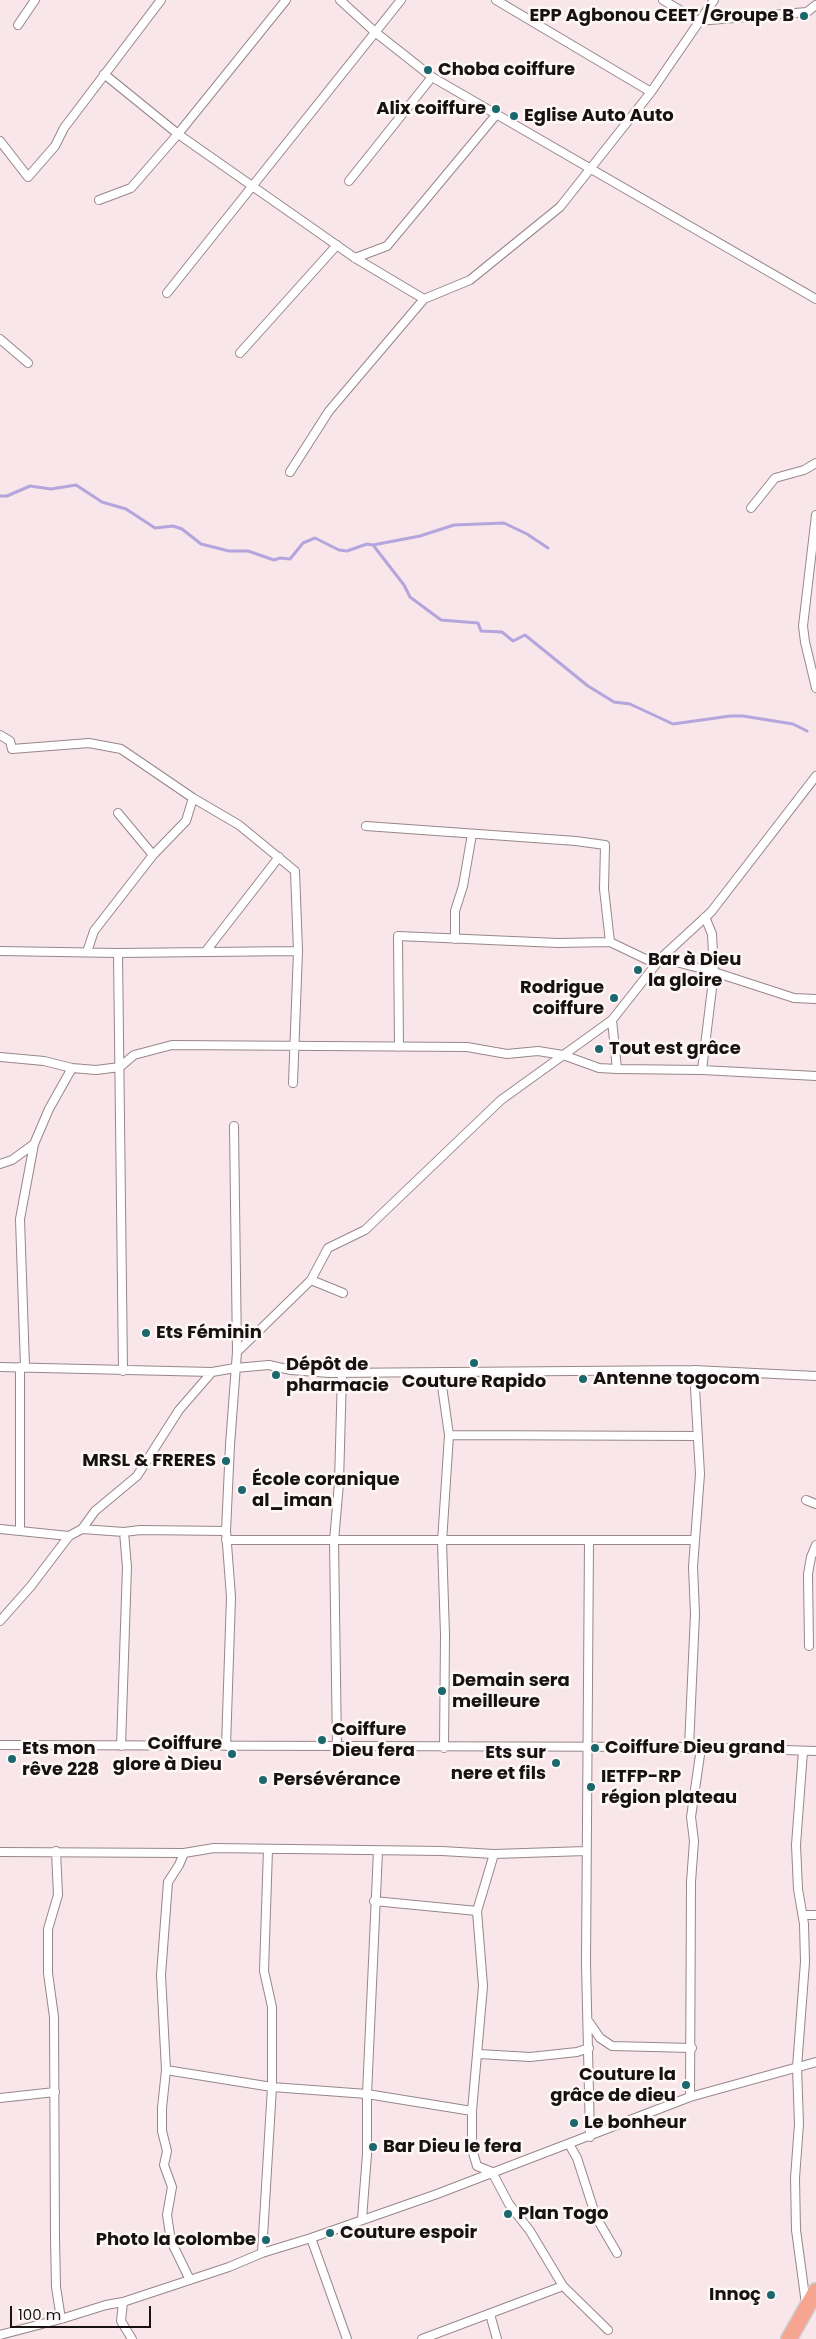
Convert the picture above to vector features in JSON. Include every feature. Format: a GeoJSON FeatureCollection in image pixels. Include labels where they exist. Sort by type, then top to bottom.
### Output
{"type":"FeatureCollection","features":[{"type":"Feature","properties":{"kind":"highway"},"geometry":{"type":"LineString","coordinates":[[789,2339],[816,2291]]}},
{"type":"Feature","properties":{"kind":"street"},"geometry":{"type":"LineString","coordinates":[[18,25],[35,0]]}},
{"type":"Feature","properties":{"kind":"street"},"geometry":{"type":"LineString","coordinates":[[0,141],[28,177],[55,146],[64,128],[161,0]]}},
{"type":"Feature","properties":{"kind":"street"},"geometry":{"type":"LineString","coordinates":[[99,200],[131,188],[178,134],[286,0]]}},
{"type":"Feature","properties":{"kind":"street"},"geometry":{"type":"LineString","coordinates":[[340,0],[375,32],[432,77],[816,299]]}},
{"type":"Feature","properties":{"kind":"street"},"geometry":{"type":"LineString","coordinates":[[167,293],[401,0]]}},
{"type":"Feature","properties":{"kind":"street"},"geometry":{"type":"LineString","coordinates":[[496,0],[650,92]]}},
{"type":"Feature","properties":{"kind":"street"},"geometry":{"type":"LineString","coordinates":[[663,0],[698,21],[807,12],[816,5]]}},
{"type":"Feature","properties":{"kind":"street"},"geometry":{"type":"LineString","coordinates":[[290,472],[328,411],[424,300],[470,280],[560,207],[650,92],[714,0]]}},
{"type":"Feature","properties":{"kind":"street"},"geometry":{"type":"LineString","coordinates":[[104,74],[178,134],[355,258],[424,300]]}},
{"type":"Feature","properties":{"kind":"street"},"geometry":{"type":"LineString","coordinates":[[349,181],[432,77]]}},
{"type":"Feature","properties":{"kind":"street"},"geometry":{"type":"LineString","coordinates":[[355,258],[387,246],[496,115]]}},
{"type":"Feature","properties":{"kind":"street"},"geometry":{"type":"LineString","coordinates":[[240,353],[337,245]]}},
{"type":"Feature","properties":{"kind":"street"},"geometry":{"type":"LineString","coordinates":[[0,339],[28,363]]}},
{"type":"Feature","properties":{"kind":"street"},"geometry":{"type":"LineString","coordinates":[[751,508],[776,478],[804,470],[816,463]]}},
{"type":"Feature","properties":{"kind":"street"},"geometry":{"type":"LineString","coordinates":[[816,515],[803,626],[816,688]]}},
{"type":"Feature","properties":{"kind":"street"},"geometry":{"type":"LineString","coordinates":[[0,735],[10,741],[12,749],[89,743],[121,750],[193,798],[238,825],[295,871],[298,952],[293,1046],[295,1074],[293,1082]]}},
{"type":"Feature","properties":{"kind":"street"},"geometry":{"type":"LineString","coordinates":[[237,1352],[311,1280],[328,1248],[365,1230],[501,1100],[612,1020],[659,961],[705,917],[749,866],[816,776]]}},
{"type":"Feature","properties":{"kind":"street"},"geometry":{"type":"LineString","coordinates":[[87,952],[94,931],[153,855],[186,821],[193,798]]}},
{"type":"Feature","properties":{"kind":"street"},"geometry":{"type":"LineString","coordinates":[[118,813],[153,855]]}},
{"type":"Feature","properties":{"kind":"street"},"geometry":{"type":"LineString","coordinates":[[366,826],[605,845],[604,889],[610,942]]}},
{"type":"Feature","properties":{"kind":"street"},"geometry":{"type":"LineString","coordinates":[[455,939],[456,911],[463,886],[472,834]]}},
{"type":"Feature","properties":{"kind":"street"},"geometry":{"type":"LineString","coordinates":[[206,951],[279,857]]}},
{"type":"Feature","properties":{"kind":"street"},"geometry":{"type":"LineString","coordinates":[[702,1070],[714,972],[712,934],[705,917]]}},
{"type":"Feature","properties":{"kind":"street"},"geometry":{"type":"LineString","coordinates":[[398,1047],[398,936],[610,942],[659,961],[714,972],[794,998],[816,998]]}},
{"type":"Feature","properties":{"kind":"street"},"geometry":{"type":"LineString","coordinates":[[0,951],[118,953],[206,951],[298,952]]}},
{"type":"Feature","properties":{"kind":"street"},"geometry":{"type":"LineString","coordinates":[[118,953],[123,1370]]}},
{"type":"Feature","properties":{"kind":"street"},"geometry":{"type":"LineString","coordinates":[[612,1020],[617,1069]]}},
{"type":"Feature","properties":{"kind":"street"},"geometry":{"type":"LineString","coordinates":[[0,1057],[44,1061],[72,1068],[96,1070],[120,1067],[134,1055],[172,1045],[467,1047],[507,1054],[538,1051],[563,1055],[589,1065],[617,1069],[702,1070],[816,1076]]}},
{"type":"Feature","properties":{"kind":"street"},"geometry":{"type":"LineString","coordinates":[[20,1531],[22,1367],[20,1220],[34,1144],[49,1109],[72,1068]]}},
{"type":"Feature","properties":{"kind":"street"},"geometry":{"type":"LineString","coordinates":[[226,1746],[231,1597],[226,1531],[237,1352],[234,1126]]}},
{"type":"Feature","properties":{"kind":"street"},"geometry":{"type":"LineString","coordinates":[[0,1164],[12,1160],[34,1144]]}},
{"type":"Feature","properties":{"kind":"street"},"geometry":{"type":"LineString","coordinates":[[311,1280],[343,1293]]}},
{"type":"Feature","properties":{"kind":"street"},"geometry":{"type":"LineString","coordinates":[[0,1367],[212,1372],[269,1365],[291,1370],[342,1373],[694,1370],[816,1376]]}},
{"type":"Feature","properties":{"kind":"street"},"geometry":{"type":"LineString","coordinates":[[688,1747],[695,1614],[695,1540],[700,1474],[694,1370]]}},
{"type":"Feature","properties":{"kind":"street"},"geometry":{"type":"LineString","coordinates":[[0,1621],[31,1586],[69,1536],[82,1529],[94,1511],[136,1476],[175,1417],[212,1372]]}},
{"type":"Feature","properties":{"kind":"street"},"geometry":{"type":"LineString","coordinates":[[440,1372],[449,1435],[442,1542],[444,1748]]}},
{"type":"Feature","properties":{"kind":"street"},"geometry":{"type":"LineString","coordinates":[[337,1747],[334,1541],[339,1483],[342,1373]]}},
{"type":"Feature","properties":{"kind":"street"},"geometry":{"type":"LineString","coordinates":[[449,1435],[698,1436]]}},
{"type":"Feature","properties":{"kind":"street"},"geometry":{"type":"LineString","coordinates":[[806,1500],[816,1504]]}},
{"type":"Feature","properties":{"kind":"street"},"geometry":{"type":"LineString","coordinates":[[82,1529],[124,1532],[140,1530],[226,1531]]}},
{"type":"Feature","properties":{"kind":"street"},"geometry":{"type":"LineString","coordinates":[[0,1530],[69,1536]]}},
{"type":"Feature","properties":{"kind":"street"},"geometry":{"type":"LineString","coordinates":[[121,1746],[127,1567],[124,1532]]}},
{"type":"Feature","properties":{"kind":"street"},"geometry":{"type":"LineString","coordinates":[[226,1540],[442,1542],[695,1540]]}},
{"type":"Feature","properties":{"kind":"street"},"geometry":{"type":"LineString","coordinates":[[589,1541],[586,1963],[590,2137]]}},
{"type":"Feature","properties":{"kind":"street"},"geometry":{"type":"LineString","coordinates":[[809,1646],[808,1574],[811,1557],[816,1545]]}},
{"type":"Feature","properties":{"kind":"street"},"geometry":{"type":"LineString","coordinates":[[0,1745],[444,1748],[688,1747],[816,1751]]}},
{"type":"Feature","properties":{"kind":"street"},"geometry":{"type":"LineString","coordinates":[[690,2097],[692,2048],[691,1882],[694,1841],[692,1817],[701,1748]]}},
{"type":"Feature","properties":{"kind":"street"},"geometry":{"type":"LineString","coordinates":[[803,1751],[796,1844],[798,1889],[803,1915],[805,1978],[797,2068],[799,2124],[795,2178],[796,2230],[807,2307]]}},
{"type":"Feature","properties":{"kind":"street"},"geometry":{"type":"LineString","coordinates":[[0,1852],[184,1853],[214,1848],[494,1854],[586,1851]]}},
{"type":"Feature","properties":{"kind":"street"},"geometry":{"type":"LineString","coordinates":[[262,2253],[272,2087],[272,2007],[264,1971],[268,1849]]}},
{"type":"Feature","properties":{"kind":"street"},"geometry":{"type":"LineString","coordinates":[[56,1851],[58,1895],[48,1929],[48,1973],[54,2017],[56,2287],[61,2319]]}},
{"type":"Feature","properties":{"kind":"street"},"geometry":{"type":"LineString","coordinates":[[362,2219],[367,2154],[367,2094],[374,1901],[378,1851]]}},
{"type":"Feature","properties":{"kind":"street"},"geometry":{"type":"LineString","coordinates":[[184,1853],[180,1865],[168,1882],[161,1976],[166,2070],[162,2108],[162,2131],[167,2151],[164,2165],[172,2187],[167,2215],[172,2242],[190,2280]]}},
{"type":"Feature","properties":{"kind":"street"},"geometry":{"type":"LineString","coordinates":[[494,1854],[477,1911],[483,1986],[479,2054],[472,2111],[472,2149],[477,2166],[492,2172],[509,2204],[530,2231],[563,2286],[608,2330]]}},
{"type":"Feature","properties":{"kind":"street"},"geometry":{"type":"LineString","coordinates":[[374,1901],[477,1911]]}},
{"type":"Feature","properties":{"kind":"street"},"geometry":{"type":"LineString","coordinates":[[803,1915],[816,1915]]}},
{"type":"Feature","properties":{"kind":"street"},"geometry":{"type":"LineString","coordinates":[[588,2020],[600,2038],[612,2046],[692,2048]]}},
{"type":"Feature","properties":{"kind":"street"},"geometry":{"type":"LineString","coordinates":[[479,2054],[530,2057],[577,2052],[589,2048]]}},
{"type":"Feature","properties":{"kind":"street"},"geometry":{"type":"LineString","coordinates":[[0,2335],[106,2305],[123,2302],[190,2280],[590,2137],[690,2097],[816,2062]]}},
{"type":"Feature","properties":{"kind":"street"},"geometry":{"type":"LineString","coordinates":[[166,2070],[272,2087],[367,2094],[472,2111]]}},
{"type":"Feature","properties":{"kind":"street"},"geometry":{"type":"LineString","coordinates":[[0,2098],[55,2092]]}},
{"type":"Feature","properties":{"kind":"street"},"geometry":{"type":"LineString","coordinates":[[569,2144],[577,2158],[596,2217],[618,2253]]}},
{"type":"Feature","properties":{"kind":"street"},"geometry":{"type":"LineString","coordinates":[[311,2238],[347,2339]]}},
{"type":"Feature","properties":{"kind":"street"},"geometry":{"type":"LineString","coordinates":[[422,2339],[490,2314],[539,2293],[563,2286]]}},
{"type":"Feature","properties":{"kind":"street"},"geometry":{"type":"LineString","coordinates":[[123,2302],[121,2321],[132,2339]]}},
{"type":"Feature","properties":{"kind":"street"},"geometry":{"type":"LineString","coordinates":[[490,2314],[497,2339]]}},
{"type":"Feature","properties":{"kind":"street"},"geometry":{"type":"LineString","coordinates":[[19,2330],[21,2339]]}},
{"type":"Feature","properties":{"kind":"waterway"},"geometry":{"type":"LineString","coordinates":[[0,496],[7,496],[30,486],[51,489],[76,485],[102,502],[126,509],[155,528],[173,526],[182,529],[201,544],[229,551],[248,551],[274,560],[280,558],[290,559],[303,543],[315,538],[339,550],[347,551],[367,544],[373,545],[404,585],[410,597],[441,620],[478,623],[481,631],[502,632],[513,641],[525,635],[588,686],[614,702],[630,704],[673,724],[743,716],[793,724],[807,731]]}},
{"type":"Feature","properties":{"kind":"waterway"},"geometry":{"type":"LineString","coordinates":[[373,545],[420,536],[454,525],[504,523],[527,534],[548,548]]}},
{"type":"Feature","properties":{"kind":"place","name":"EPP Agbonou CEET /Groupe B"},"geometry":{"type":"Point","coordinates":[804,16]}},
{"type":"Feature","properties":{"kind":"place","name":"Choba coiffure"},"geometry":{"type":"Point","coordinates":[428,70]}},
{"type":"Feature","properties":{"kind":"place","name":"Alix coiffure"},"geometry":{"type":"Point","coordinates":[496,109]}},
{"type":"Feature","properties":{"kind":"place","name":"Eglise Auto Auto"},"geometry":{"type":"Point","coordinates":[514,116]}},
{"type":"Feature","properties":{"kind":"place","name":"Bar à Dieu la gloire"},"geometry":{"type":"Point","coordinates":[638,970]}},
{"type":"Feature","properties":{"kind":"place","name":"Rodrigue coiffure"},"geometry":{"type":"Point","coordinates":[614,998]}},
{"type":"Feature","properties":{"kind":"place","name":"Tout est grâce"},"geometry":{"type":"Point","coordinates":[599,1049]}},
{"type":"Feature","properties":{"kind":"place","name":"Ets Féminin"},"geometry":{"type":"Point","coordinates":[146,1333]}},
{"type":"Feature","properties":{"kind":"place","name":"Couture Rapido"},"geometry":{"type":"Point","coordinates":[474,1363]}},
{"type":"Feature","properties":{"kind":"place","name":"Dépôt de pharmacie"},"geometry":{"type":"Point","coordinates":[276,1375]}},
{"type":"Feature","properties":{"kind":"place","name":"Antenne togocom"},"geometry":{"type":"Point","coordinates":[583,1379]}},
{"type":"Feature","properties":{"kind":"place","name":"MRSL & FRERES"},"geometry":{"type":"Point","coordinates":[226,1461]}},
{"type":"Feature","properties":{"kind":"place","name":"École coranique al_iman"},"geometry":{"type":"Point","coordinates":[242,1490]}},
{"type":"Feature","properties":{"kind":"place","name":"Demain sera meilleure"},"geometry":{"type":"Point","coordinates":[442,1691]}},
{"type":"Feature","properties":{"kind":"place","name":"Coiffure Dieu fera"},"geometry":{"type":"Point","coordinates":[322,1740]}},
{"type":"Feature","properties":{"kind":"place","name":"Coiffure Dieu grand"},"geometry":{"type":"Point","coordinates":[595,1748]}},
{"type":"Feature","properties":{"kind":"place","name":"Coiffure glore à Dieu"},"geometry":{"type":"Point","coordinates":[232,1754]}},
{"type":"Feature","properties":{"kind":"place","name":"Ets mon rêve 228"},"geometry":{"type":"Point","coordinates":[12,1759]}},
{"type":"Feature","properties":{"kind":"place","name":"Ets sur nere et fils"},"geometry":{"type":"Point","coordinates":[556,1763]}},
{"type":"Feature","properties":{"kind":"place","name":"Persévérance"},"geometry":{"type":"Point","coordinates":[263,1780]}},
{"type":"Feature","properties":{"kind":"place","name":"IETFP-RP région plateau"},"geometry":{"type":"Point","coordinates":[591,1787]}},
{"type":"Feature","properties":{"kind":"place","name":"Couture la grâce de dieu"},"geometry":{"type":"Point","coordinates":[686,2085]}},
{"type":"Feature","properties":{"kind":"place","name":"Le bonheur"},"geometry":{"type":"Point","coordinates":[574,2123]}},
{"type":"Feature","properties":{"kind":"place","name":"Bar Dieu le fera"},"geometry":{"type":"Point","coordinates":[373,2147]}},
{"type":"Feature","properties":{"kind":"place","name":"Plan Togo"},"geometry":{"type":"Point","coordinates":[508,2214]}},
{"type":"Feature","properties":{"kind":"place","name":"Couture espoir"},"geometry":{"type":"Point","coordinates":[330,2233]}},
{"type":"Feature","properties":{"kind":"place","name":"Photo la colombe"},"geometry":{"type":"Point","coordinates":[266,2240]}},
{"type":"Feature","properties":{"kind":"place","name":"Innoç"},"geometry":{"type":"Point","coordinates":[771,2295]}}]}
